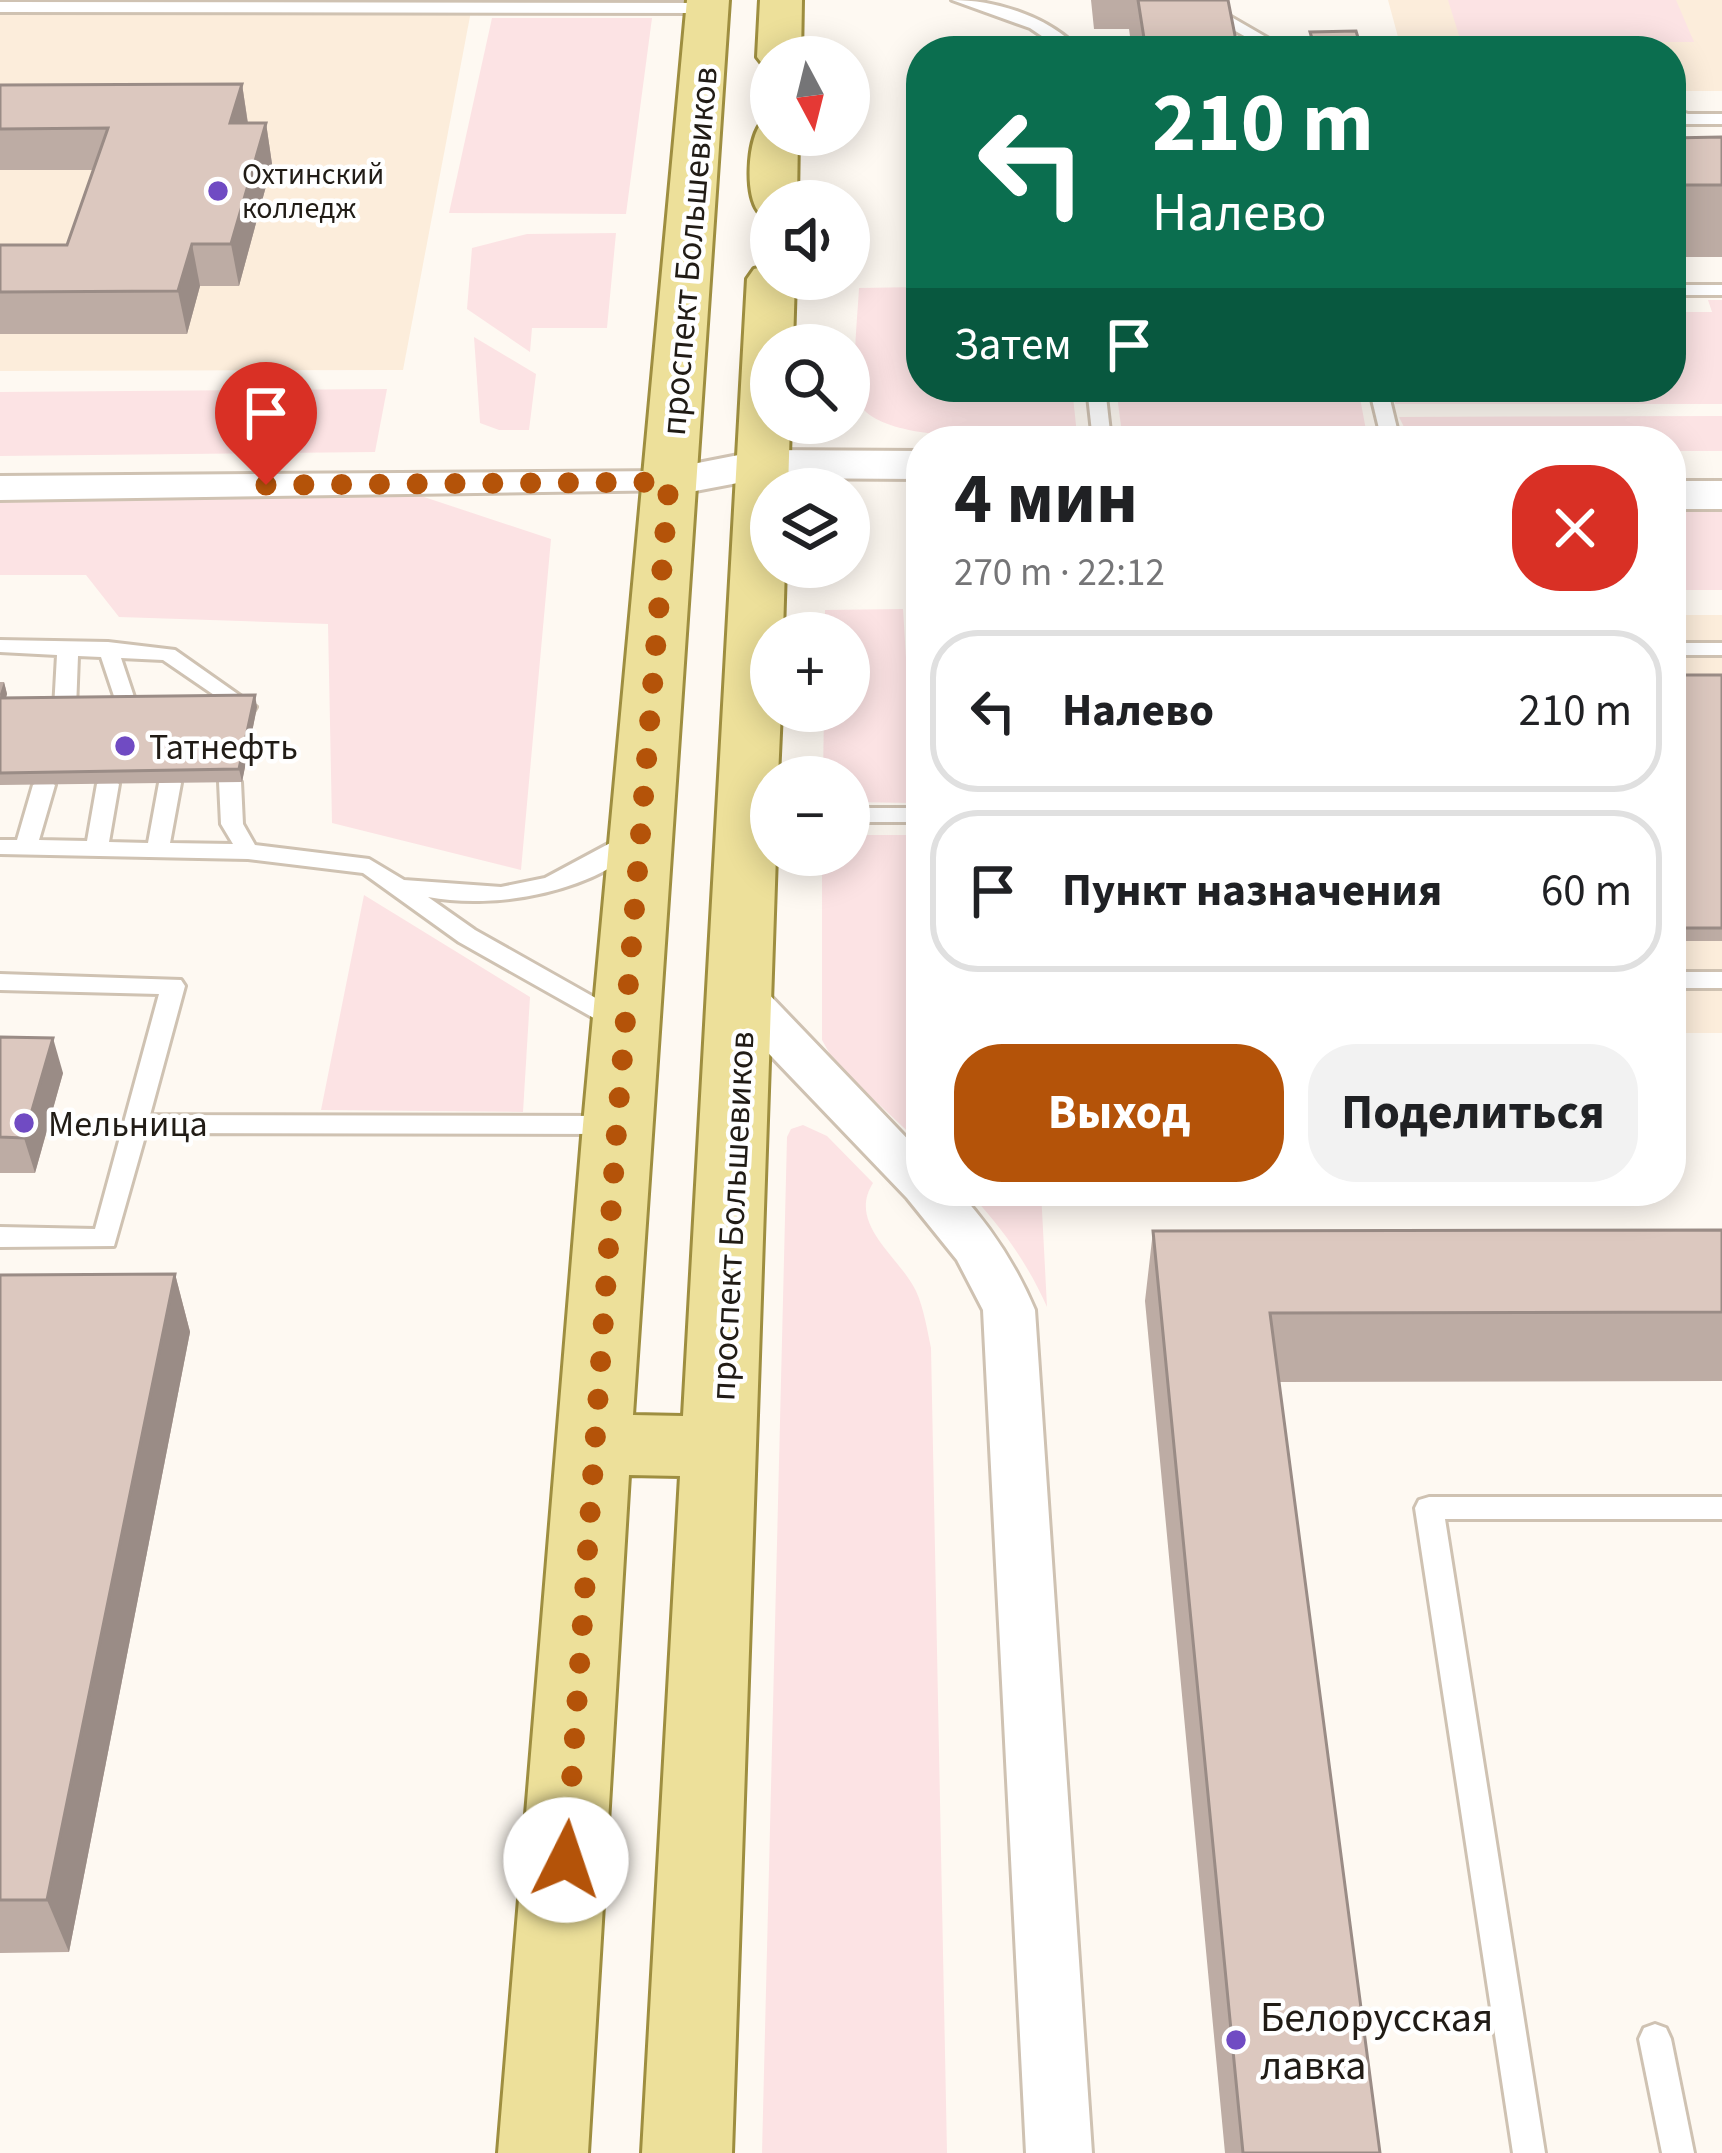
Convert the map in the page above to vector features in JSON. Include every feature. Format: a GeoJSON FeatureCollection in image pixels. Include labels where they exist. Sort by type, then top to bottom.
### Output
{"type":"FeatureCollection","features":[{"type":"Feature","properties":{"kind":"main road"},"geometry":{"type":"LineString","coordinates":[[780,36],[781,0]]}},
{"type":"Feature","properties":{"kind":"main road","name":"проспект Большевиков"},"geometry":{"type":"LineString","coordinates":[[543,2153],[617,1125],[708,4]]}},
{"type":"Feature","properties":{"kind":"main road","name":"проспект Большевиков"},"geometry":{"type":"LineString","coordinates":[[766,468],[770,300]]}},
{"type":"Feature","properties":{"kind":"main road","name":"проспект Большевиков"},"geometry":{"type":"LineString","coordinates":[[761,756],[764,588]]}},
{"type":"Feature","properties":{"kind":"main road","name":"проспект Большевиков"},"geometry":{"type":"LineString","coordinates":[[688,2153],[742,997],[754,876]]}},
{"type":"Feature","properties":{"kind":"main road"},"geometry":{"type":"LineString","coordinates":[[595,1444],[719,1447]]}},
{"type":"Feature","properties":{"kind":"street"},"geometry":{"type":"LineString","coordinates":[[1686,464],[1722,464]]}},
{"type":"Feature","properties":{"kind":"street"},"geometry":{"type":"LineString","coordinates":[[870,472],[906,467]]}},
{"type":"Feature","properties":{"kind":"street"},"geometry":{"type":"LineString","coordinates":[[0,488],[669,482],[750,485]]}},
{"type":"Feature","properties":{"kind":"street"},"geometry":{"type":"LineString","coordinates":[[1686,495],[1722,495]]}},
{"type":"Feature","properties":{"kind":"street"},"geometry":{"type":"LineString","coordinates":[[870,497],[906,497]]}},
{"type":"Feature","properties":{"kind":"street"},"geometry":{"type":"LineString","coordinates":[[742,997],[906,1168]]}},
{"type":"Feature","properties":{"kind":"street"},"geometry":{"type":"LineString","coordinates":[[942,1206],[973,1238],[1010,1310],[1059,2153]]}},
{"type":"Feature","properties":{"kind":"lane"},"geometry":{"type":"LineString","coordinates":[[960,0],[1058,36]]}},
{"type":"Feature","properties":{"kind":"lane"},"geometry":{"type":"LineString","coordinates":[[1031,0],[1034,24]]}},
{"type":"Feature","properties":{"kind":"lane"},"geometry":{"type":"LineString","coordinates":[[1216,0],[1219,16],[1255,36]]}},
{"type":"Feature","properties":{"kind":"lane"},"geometry":{"type":"LineString","coordinates":[[0,7],[708,4]]}},
{"type":"Feature","properties":{"kind":"lane"},"geometry":{"type":"LineString","coordinates":[[1686,119],[1722,119]]}},
{"type":"Feature","properties":{"kind":"lane"},"geometry":{"type":"LineString","coordinates":[[1686,290],[1722,290]]}},
{"type":"Feature","properties":{"kind":"lane"},"geometry":{"type":"LineString","coordinates":[[0,646],[168,654],[246,707]]}},
{"type":"Feature","properties":{"kind":"lane"},"geometry":{"type":"LineString","coordinates":[[64,709],[68,647]]}},
{"type":"Feature","properties":{"kind":"lane"},"geometry":{"type":"LineString","coordinates":[[108,649],[127,709]]}},
{"type":"Feature","properties":{"kind":"lane"},"geometry":{"type":"LineString","coordinates":[[1686,649],[1722,649]]}},
{"type":"Feature","properties":{"kind":"lane"},"geometry":{"type":"LineString","coordinates":[[168,654],[183,694]]}},
{"type":"Feature","properties":{"kind":"lane"},"geometry":{"type":"LineString","coordinates":[[230,782],[232,824],[248,851]]}},
{"type":"Feature","properties":{"kind":"lane"},"geometry":{"type":"LineString","coordinates":[[158,850],[170,783]]}},
{"type":"Feature","properties":{"kind":"lane"},"geometry":{"type":"LineString","coordinates":[[97,848],[108,784]]}},
{"type":"Feature","properties":{"kind":"lane"},"geometry":{"type":"LineString","coordinates":[[26,848],[44,785]]}},
{"type":"Feature","properties":{"kind":"lane"},"geometry":{"type":"LineString","coordinates":[[870,815],[906,815]]}},
{"type":"Feature","properties":{"kind":"lane"},"geometry":{"type":"LineString","coordinates":[[400,885],[447,895],[497,898],[537,891],[590,868],[640,835]]}},
{"type":"Feature","properties":{"kind":"lane"},"geometry":{"type":"LineString","coordinates":[[0,847],[248,851],[369,866],[467,936],[625,1025]]}},
{"type":"Feature","properties":{"kind":"lane"},"geometry":{"type":"LineString","coordinates":[[1686,980],[1722,980]]}},
{"type":"Feature","properties":{"kind":"lane"},"geometry":{"type":"LineString","coordinates":[[0,982],[173,986],[105,1239],[0,1237]]}},
{"type":"Feature","properties":{"kind":"lane"},"geometry":{"type":"LineString","coordinates":[[134,1124],[617,1125]]}},
{"type":"Feature","properties":{"kind":"lane"},"geometry":{"type":"LineString","coordinates":[[1528,2153],[1429,1508],[1722,1508]]}},
{"type":"Feature","properties":{"kind":"lane"},"geometry":{"type":"LineString","coordinates":[[1655,2039],[1678,2153]]}},
{"type":"Feature","properties":{"kind":"shaded area"},"geometry":{"type":"Polygon","coordinates":[[[1388,0],[1722,0],[1722,91],[1686,91],[1686,36],[1398,36],[1388,0]]]}},
{"type":"Feature","properties":{"kind":"shaded area"},"geometry":{"type":"Polygon","coordinates":[[[1448,0],[1676,0],[1694,42],[1686,42],[1686,36],[1459,36],[1448,0]]]}},
{"type":"Feature","properties":{"kind":"shaded area","name":"Охтинский колледж"},"geometry":{"type":"Polygon","coordinates":[[[471,11],[403,370],[0,371],[0,12],[471,11]]]}},
{"type":"Feature","properties":{"kind":"shaded area"},"geometry":{"type":"Polygon","coordinates":[[[492,18],[652,18],[626,214],[449,213],[492,18]]]}},
{"type":"Feature","properties":{"kind":"shaded area"},"geometry":{"type":"Polygon","coordinates":[[[616,233],[607,328],[532,328],[530,352],[467,309],[472,248],[527,234],[616,233]]]}},
{"type":"Feature","properties":{"kind":"shaded area"},"geometry":{"type":"Polygon","coordinates":[[[906,287],[906,402],[1074,402],[1076,426],[893,426],[870,415],[870,324],[857,324],[858,300],[870,300],[870,288],[906,287]]]}},
{"type":"Feature","properties":{"kind":"shaded area"},"geometry":{"type":"Polygon","coordinates":[[[1708,300],[1722,300],[1722,404],[1395,404],[1686,402],[1686,312],[1712,312],[1708,300]]]}},
{"type":"Feature","properties":{"kind":"shaded area"},"geometry":{"type":"Polygon","coordinates":[[[474,337],[536,374],[529,430],[499,430],[480,423],[474,337]]]}},
{"type":"Feature","properties":{"kind":"shaded area"},"geometry":{"type":"Polygon","coordinates":[[[387,389],[375,452],[0,456],[0,392],[387,389]]]}},
{"type":"Feature","properties":{"kind":"shaded area"},"geometry":{"type":"Polygon","coordinates":[[[1118,402],[1361,402],[1365,426],[1121,426],[1118,402]]]}},
{"type":"Feature","properties":{"kind":"shaded area"},"geometry":{"type":"Polygon","coordinates":[[[1722,416],[1722,451],[1686,451],[1686,426],[1404,426],[1399,417],[1722,416]]]}},
{"type":"Feature","properties":{"kind":"shaded area"},"geometry":{"type":"Polygon","coordinates":[[[418,495],[551,539],[521,870],[332,823],[328,624],[119,617],[86,575],[0,575],[0,498],[418,495]]]}},
{"type":"Feature","properties":{"kind":"shaded area"},"geometry":{"type":"Polygon","coordinates":[[[1686,510],[1722,510],[1722,590],[1686,590],[1686,510]]]}},
{"type":"Feature","properties":{"kind":"shaded area"},"geometry":{"type":"Polygon","coordinates":[[[903,609],[906,803],[870,802],[870,756],[823,756],[824,732],[870,732],[870,612],[825,612],[903,609]]]}},
{"type":"Feature","properties":{"kind":"shaded area"},"geometry":{"type":"Polygon","coordinates":[[[1686,615],[1722,615],[1722,1033],[1686,1033],[1686,615]]]}},
{"type":"Feature","properties":{"kind":"shaded area"},"geometry":{"type":"Polygon","coordinates":[[[870,835],[906,835],[906,1130],[835,1063],[822,1040],[822,876],[870,876],[870,835]]]}},
{"type":"Feature","properties":{"kind":"shaded area"},"geometry":{"type":"Polygon","coordinates":[[[364,895],[530,997],[523,1112],[321,1110],[364,895]]]}},
{"type":"Feature","properties":{"kind":"shaded area"},"geometry":{"type":"Polygon","coordinates":[[[803,1125],[827,1136],[873,1183],[866,1212],[878,1239],[916,1291],[931,1348],[947,2153],[762,2153],[787,1137],[791,1129],[803,1125]]]}},
{"type":"Feature","properties":{"kind":"shaded area"},"geometry":{"type":"Polygon","coordinates":[[[981,1206],[1042,1206],[1047,1307],[1031,1275],[981,1206]]]}},
{"type":"Feature","properties":{"kind":"building"},"geometry":{"type":"Polygon","coordinates":[[[1138,0],[1228,0],[1235,36],[1144,36],[1138,0]]]}},
{"type":"Feature","properties":{"kind":"building"},"geometry":{"type":"Polygon","coordinates":[[[1356,31],[1358,36],[1311,36],[1310,32],[1356,31]]]}},
{"type":"Feature","properties":{"kind":"building"},"geometry":{"type":"Polygon","coordinates":[[[242,84],[230,123],[266,123],[231,244],[192,244],[178,291],[0,292],[0,245],[67,245],[108,128],[0,129],[0,85],[242,84]]]}},
{"type":"Feature","properties":{"kind":"building"},"geometry":{"type":"Polygon","coordinates":[[[1722,137],[1722,185],[1686,185],[1686,138],[1722,137]]]}},
{"type":"Feature","properties":{"kind":"building"},"geometry":{"type":"Polygon","coordinates":[[[1686,675],[1722,675],[1722,928],[1686,928],[1686,675]]]}},
{"type":"Feature","properties":{"kind":"building","name":"Татнефть"},"geometry":{"type":"Polygon","coordinates":[[[255,695],[239,769],[0,773],[0,698],[255,695]]]}},
{"type":"Feature","properties":{"kind":"building"},"geometry":{"type":"Polygon","coordinates":[[[0,1037],[53,1038],[24,1138],[0,1137],[0,1037]]]}},
{"type":"Feature","properties":{"kind":"building"},"geometry":{"type":"Polygon","coordinates":[[[1722,1230],[1722,1312],[1270,1313],[1380,2153],[1243,2153],[1153,1231],[1722,1230]]]}},
{"type":"Feature","properties":{"kind":"building"},"geometry":{"type":"Polygon","coordinates":[[[175,1274],[47,1900],[0,1900],[0,1275],[175,1274]]]}},
{"type":"Feature","properties":{"kind":"place","name":"Охтинский колледж"},"geometry":{"type":"Point","coordinates":[218,191]}},
{"type":"Feature","properties":{"kind":"place","name":"Татнефть"},"geometry":{"type":"Point","coordinates":[125,746]}},
{"type":"Feature","properties":{"kind":"place","name":"Мельница"},"geometry":{"type":"Point","coordinates":[24,1123]}},
{"type":"Feature","properties":{"kind":"place","name":"Белорусская лавка"},"geometry":{"type":"Point","coordinates":[1236,2040]}},
{"type":"Feature","properties":{"kind":"route"},"geometry":{"type":"LineString","coordinates":[[266,485],[669,482],[617,1125],[566,1860]]}}]}
